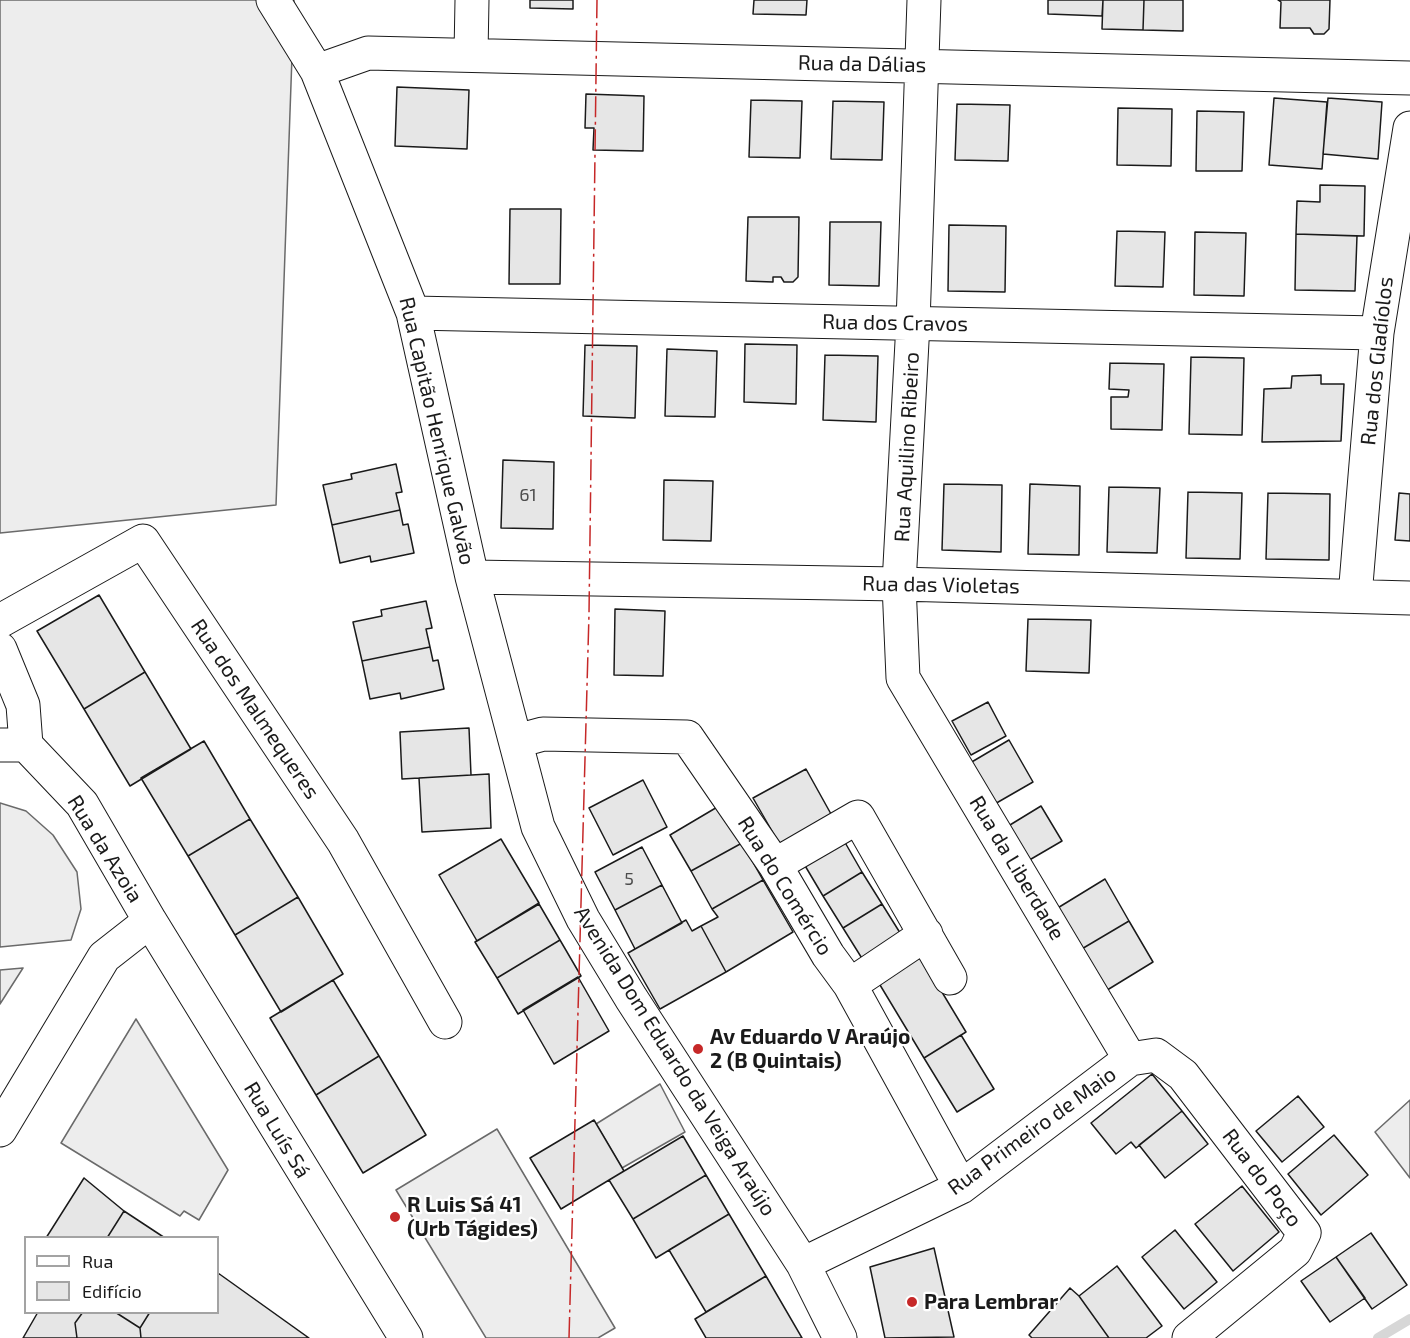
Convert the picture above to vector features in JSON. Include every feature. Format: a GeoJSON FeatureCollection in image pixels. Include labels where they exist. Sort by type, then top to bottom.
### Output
{"type":"FeatureCollection","features":[{"type":"Feature","properties":{"kind":"street","name":"Rua Capitão Henrique Galvão"},"geometry":{"type":"LineString","coordinates":[[273,0],[317,71],[413,313],[472,577],[517,741]]}},
{"type":"Feature","properties":{"kind":"street"},"geometry":{"type":"LineString","coordinates":[[471,54],[472,0]]}},
{"type":"Feature","properties":{"kind":"street","name":"Rua Aquilino Ribeiro"},"geometry":{"type":"LineString","coordinates":[[903,678],[899,584],[913,323],[924,0]]}},
{"type":"Feature","properties":{"kind":"street","name":"Rua da Dálias"},"geometry":{"type":"LineString","coordinates":[[317,71],[368,53],[1410,78]]}},
{"type":"Feature","properties":{"kind":"street","name":"Rua dos Gladíolos"},"geometry":{"type":"LineString","coordinates":[[1355,596],[1377,333],[1410,128]]}},
{"type":"Feature","properties":{"kind":"street","name":"Rua dos Cravos"},"geometry":{"type":"LineString","coordinates":[[413,313],[1377,333]]}},
{"type":"Feature","properties":{"kind":"street","name":"Rua dos Malmequeres"},"geometry":{"type":"LineString","coordinates":[[0,621],[143,541],[343,841],[445,1022]]}},
{"type":"Feature","properties":{"kind":"street","name":"Rua das Violetas"},"geometry":{"type":"LineString","coordinates":[[472,577],[899,584],[1410,598]]}},
{"type":"Feature","properties":{"kind":"street"},"geometry":{"type":"LineString","coordinates":[[0,650],[23,705],[13,745]]}},
{"type":"Feature","properties":{"kind":"street","name":"Rua da Liberdade"},"geometry":{"type":"LineString","coordinates":[[903,678],[1130,1059]]}},
{"type":"Feature","properties":{"kind":"street","name":"Rua do Comércio"},"geometry":{"type":"LineString","coordinates":[[517,741],[543,734],[687,737],[775,865],[828,955],[850,985],[962,1187]]}},
{"type":"Feature","properties":{"kind":"street","name":"Avenida Dom Eduardo da Veiga Araújo"},"geometry":{"type":"LineString","coordinates":[[517,741],[538,827],[583,919],[631,998],[803,1264],[840,1338]]}},
{"type":"Feature","properties":{"kind":"street","name":"Rua da Azoia"},"geometry":{"type":"LineString","coordinates":[[13,745],[82,804],[150,921]]}},
{"type":"Feature","properties":{"kind":"street"},"geometry":{"type":"LineString","coordinates":[[775,865],[858,817],[950,978]]}},
{"type":"Feature","properties":{"kind":"street"},"geometry":{"type":"LineString","coordinates":[[0,1130],[104,957],[150,921]]}},
{"type":"Feature","properties":{"kind":"street","name":"Rua Luís Sá"},"geometry":{"type":"LineString","coordinates":[[150,921],[406,1338]]}},
{"type":"Feature","properties":{"kind":"street"},"geometry":{"type":"LineString","coordinates":[[850,985],[926,934]]}},
{"type":"Feature","properties":{"kind":"street","name":"Rua do Poço"},"geometry":{"type":"LineString","coordinates":[[1130,1059],[1156,1055],[1183,1075],[1304,1233],[1295,1251],[1189,1338]]}},
{"type":"Feature","properties":{"kind":"street","name":"Rua Primeiro de Maio"},"geometry":{"type":"LineString","coordinates":[[803,1264],[962,1187],[1130,1059]]}},
{"type":"Feature","properties":{"kind":"shaded area"},"geometry":{"type":"Polygon","coordinates":[[[0,0],[294,0],[276,505],[0,533],[0,0]]]}},
{"type":"Feature","properties":{"kind":"shaded area"},"geometry":{"type":"Polygon","coordinates":[[[0,803],[26,811],[53,835],[77,872],[81,909],[71,940],[0,947],[0,803]]]}},
{"type":"Feature","properties":{"kind":"shaded area"},"geometry":{"type":"Polygon","coordinates":[[[23,968],[0,1004],[0,970],[23,968]]]}},
{"type":"Feature","properties":{"kind":"shaded area"},"geometry":{"type":"Polygon","coordinates":[[[136,1019],[228,1170],[199,1220],[184,1211],[180,1216],[61,1143],[136,1019]]]}},
{"type":"Feature","properties":{"kind":"shaded area"},"geometry":{"type":"Polygon","coordinates":[[[660,1084],[685,1132],[622,1168],[596,1124],[660,1084]]]}},
{"type":"Feature","properties":{"kind":"shaded area"},"geometry":{"type":"Polygon","coordinates":[[[1410,1100],[1410,1178],[1375,1132],[1410,1100]]]}},
{"type":"Feature","properties":{"kind":"shaded area"},"geometry":{"type":"Polygon","coordinates":[[[497,1129],[615,1328],[598,1338],[486,1338],[396,1190],[497,1129]]]}},
{"type":"Feature","properties":{"kind":"building"},"geometry":{"type":"Polygon","coordinates":[[[530,0],[573,0],[573,9],[530,8],[530,0]]]}},
{"type":"Feature","properties":{"kind":"building"},"geometry":{"type":"Polygon","coordinates":[[[754,0],[807,0],[806,15],[753,14],[754,0]]]}},
{"type":"Feature","properties":{"kind":"building"},"geometry":{"type":"Polygon","coordinates":[[[1048,0],[1103,0],[1102,16],[1048,14],[1048,0]]]}},
{"type":"Feature","properties":{"kind":"building"},"geometry":{"type":"Polygon","coordinates":[[[1103,0],[1144,0],[1143,30],[1102,29],[1103,0]]]}},
{"type":"Feature","properties":{"kind":"building"},"geometry":{"type":"Polygon","coordinates":[[[1144,0],[1183,0],[1183,31],[1143,30],[1144,0]]]}},
{"type":"Feature","properties":{"kind":"building"},"geometry":{"type":"Polygon","coordinates":[[[1278,0],[1330,0],[1329,29],[1324,34],[1314,34],[1310,28],[1280,28],[1281,2],[1278,0]]]}},
{"type":"Feature","properties":{"kind":"building"},"geometry":{"type":"Polygon","coordinates":[[[397,87],[469,90],[467,149],[395,146],[397,87]]]}},
{"type":"Feature","properties":{"kind":"building"},"geometry":{"type":"Polygon","coordinates":[[[586,94],[644,96],[643,151],[593,150],[594,128],[585,128],[586,94]]]}},
{"type":"Feature","properties":{"kind":"building"},"geometry":{"type":"Polygon","coordinates":[[[1274,98],[1327,102],[1322,169],[1269,165],[1274,98]]]}},
{"type":"Feature","properties":{"kind":"building"},"geometry":{"type":"Polygon","coordinates":[[[1328,98],[1382,102],[1378,159],[1323,154],[1328,98]]]}},
{"type":"Feature","properties":{"kind":"building"},"geometry":{"type":"Polygon","coordinates":[[[751,100],[802,101],[800,158],[749,157],[751,100]]]}},
{"type":"Feature","properties":{"kind":"building"},"geometry":{"type":"Polygon","coordinates":[[[833,101],[884,102],[882,160],[831,159],[833,101]]]}},
{"type":"Feature","properties":{"kind":"building"},"geometry":{"type":"Polygon","coordinates":[[[957,104],[1010,105],[1008,161],[955,160],[957,104]]]}},
{"type":"Feature","properties":{"kind":"building"},"geometry":{"type":"Polygon","coordinates":[[[1118,108],[1172,109],[1171,166],[1117,165],[1118,108]]]}},
{"type":"Feature","properties":{"kind":"building"},"geometry":{"type":"Polygon","coordinates":[[[1197,111],[1244,112],[1242,171],[1196,171],[1197,111]]]}},
{"type":"Feature","properties":{"kind":"building"},"geometry":{"type":"Polygon","coordinates":[[[1320,185],[1365,186],[1364,236],[1296,234],[1297,201],[1320,202],[1320,185]]]}},
{"type":"Feature","properties":{"kind":"building"},"geometry":{"type":"Polygon","coordinates":[[[510,209],[561,209],[560,284],[509,284],[510,209]]]}},
{"type":"Feature","properties":{"kind":"building"},"geometry":{"type":"Polygon","coordinates":[[[748,217],[799,217],[798,277],[793,282],[784,282],[781,277],[773,277],[773,282],[746,281],[748,217]]]}},
{"type":"Feature","properties":{"kind":"building"},"geometry":{"type":"Polygon","coordinates":[[[830,222],[881,222],[879,286],[829,285],[830,222]]]}},
{"type":"Feature","properties":{"kind":"building"},"geometry":{"type":"Polygon","coordinates":[[[949,225],[1006,226],[1005,292],[948,291],[949,225]]]}},
{"type":"Feature","properties":{"kind":"building"},"geometry":{"type":"Polygon","coordinates":[[[1117,231],[1165,232],[1163,287],[1115,286],[1117,231]]]}},
{"type":"Feature","properties":{"kind":"building"},"geometry":{"type":"Polygon","coordinates":[[[1195,232],[1246,233],[1244,296],[1194,295],[1195,232]]]}},
{"type":"Feature","properties":{"kind":"building"},"geometry":{"type":"Polygon","coordinates":[[[1296,234],[1357,236],[1355,291],[1295,290],[1296,234]]]}},
{"type":"Feature","properties":{"kind":"building"},"geometry":{"type":"Polygon","coordinates":[[[745,344],[797,345],[796,404],[744,402],[745,344]]]}},
{"type":"Feature","properties":{"kind":"building"},"geometry":{"type":"Polygon","coordinates":[[[585,345],[637,346],[635,418],[583,416],[585,345]]]}},
{"type":"Feature","properties":{"kind":"building"},"geometry":{"type":"Polygon","coordinates":[[[667,349],[717,351],[715,417],[665,416],[667,349]]]}},
{"type":"Feature","properties":{"kind":"building"},"geometry":{"type":"Polygon","coordinates":[[[825,355],[878,356],[876,422],[823,420],[825,355]]]}},
{"type":"Feature","properties":{"kind":"building"},"geometry":{"type":"Polygon","coordinates":[[[1191,357],[1244,358],[1242,435],[1189,434],[1191,357]]]}},
{"type":"Feature","properties":{"kind":"building"},"geometry":{"type":"Polygon","coordinates":[[[1110,363],[1164,364],[1162,430],[1111,429],[1111,397],[1128,397],[1129,390],[1109,389],[1110,363]]]}},
{"type":"Feature","properties":{"kind":"building"},"geometry":{"type":"Polygon","coordinates":[[[1321,375],[1321,384],[1344,384],[1341,441],[1262,442],[1264,389],[1291,388],[1292,376],[1321,375]]]}},
{"type":"Feature","properties":{"kind":"building"},"geometry":{"type":"Polygon","coordinates":[[[503,460],[554,462],[553,529],[501,528],[503,460]]]}},
{"type":"Feature","properties":{"kind":"building"},"geometry":{"type":"Polygon","coordinates":[[[396,464],[402,492],[396,493],[400,510],[332,525],[323,485],[352,479],[351,474],[396,464]]]}},
{"type":"Feature","properties":{"kind":"building"},"geometry":{"type":"Polygon","coordinates":[[[664,480],[713,481],[711,541],[663,540],[664,480]]]}},
{"type":"Feature","properties":{"kind":"building"},"geometry":{"type":"Polygon","coordinates":[[[944,484],[1002,485],[1001,552],[942,550],[944,484]]]}},
{"type":"Feature","properties":{"kind":"building"},"geometry":{"type":"Polygon","coordinates":[[[1030,484],[1080,486],[1079,555],[1028,554],[1030,484]]]}},
{"type":"Feature","properties":{"kind":"building"},"geometry":{"type":"Polygon","coordinates":[[[1109,487],[1160,488],[1157,553],[1107,552],[1109,487]]]}},
{"type":"Feature","properties":{"kind":"building"},"geometry":{"type":"Polygon","coordinates":[[[1188,492],[1242,493],[1240,559],[1186,558],[1188,492]]]}},
{"type":"Feature","properties":{"kind":"building"},"geometry":{"type":"Polygon","coordinates":[[[1268,493],[1330,494],[1329,560],[1266,559],[1268,493]]]}},
{"type":"Feature","properties":{"kind":"building"},"geometry":{"type":"Polygon","coordinates":[[[1399,493],[1410,494],[1410,541],[1395,540],[1399,493]]]}},
{"type":"Feature","properties":{"kind":"building"},"geometry":{"type":"Polygon","coordinates":[[[400,510],[403,525],[408,524],[414,553],[371,562],[370,556],[340,563],[332,525],[400,510]]]}},
{"type":"Feature","properties":{"kind":"building"},"geometry":{"type":"Polygon","coordinates":[[[99,595],[145,672],[84,709],[37,631],[99,595]]]}},
{"type":"Feature","properties":{"kind":"building"},"geometry":{"type":"Polygon","coordinates":[[[426,601],[432,628],[426,629],[430,647],[362,661],[353,622],[382,616],[381,610],[426,601]]]}},
{"type":"Feature","properties":{"kind":"building"},"geometry":{"type":"Polygon","coordinates":[[[615,609],[665,611],[663,676],[614,675],[615,609]]]}},
{"type":"Feature","properties":{"kind":"building"},"geometry":{"type":"Polygon","coordinates":[[[1028,619],[1091,620],[1089,673],[1026,671],[1028,619]]]}},
{"type":"Feature","properties":{"kind":"building"},"geometry":{"type":"Polygon","coordinates":[[[430,647],[433,661],[438,660],[444,689],[401,699],[400,693],[370,699],[362,661],[430,647]]]}},
{"type":"Feature","properties":{"kind":"building"},"geometry":{"type":"Polygon","coordinates":[[[145,672],[191,749],[130,786],[84,709],[145,672]]]}},
{"type":"Feature","properties":{"kind":"building"},"geometry":{"type":"Polygon","coordinates":[[[988,702],[1006,736],[971,755],[952,721],[988,702]]]}},
{"type":"Feature","properties":{"kind":"building"},"geometry":{"type":"Polygon","coordinates":[[[469,728],[471,775],[402,779],[400,732],[469,728]]]}},
{"type":"Feature","properties":{"kind":"building"},"geometry":{"type":"Polygon","coordinates":[[[1009,740],[1033,782],[993,805],[970,763],[1009,740]]]}},
{"type":"Feature","properties":{"kind":"building"},"geometry":{"type":"Polygon","coordinates":[[[204,741],[250,819],[188,856],[141,778],[204,741]]]}},
{"type":"Feature","properties":{"kind":"building"},"geometry":{"type":"Polygon","coordinates":[[[806,769],[836,823],[784,852],[753,798],[806,769]]]}},
{"type":"Feature","properties":{"kind":"building"},"geometry":{"type":"Polygon","coordinates":[[[489,774],[491,828],[422,832],[419,778],[489,774]]]}},
{"type":"Feature","properties":{"kind":"building"},"geometry":{"type":"Polygon","coordinates":[[[643,780],[667,827],[613,855],[589,808],[643,780]]]}},
{"type":"Feature","properties":{"kind":"building"},"geometry":{"type":"Polygon","coordinates":[[[719,806],[742,843],[691,871],[670,835],[719,806]]]}},
{"type":"Feature","properties":{"kind":"building"},"geometry":{"type":"Polygon","coordinates":[[[1041,806],[1062,841],[1026,862],[1005,828],[1041,806]]]}},
{"type":"Feature","properties":{"kind":"building"},"geometry":{"type":"Polygon","coordinates":[[[250,819],[298,897],[235,935],[188,856],[250,819]]]}},
{"type":"Feature","properties":{"kind":"building"},"geometry":{"type":"Polygon","coordinates":[[[501,839],[539,903],[477,941],[439,875],[501,839]]]}},
{"type":"Feature","properties":{"kind":"building"},"geometry":{"type":"Polygon","coordinates":[[[843,839],[862,872],[823,896],[804,864],[843,839]]]}},
{"type":"Feature","properties":{"kind":"building"},"geometry":{"type":"Polygon","coordinates":[[[742,843],[763,880],[712,909],[691,871],[742,843]]]}},
{"type":"Feature","properties":{"kind":"building"},"geometry":{"type":"Polygon","coordinates":[[[642,847],[662,885],[615,910],[595,872],[642,847]]]}},
{"type":"Feature","properties":{"kind":"building"},"geometry":{"type":"Polygon","coordinates":[[[862,872],[882,904],[843,928],[823,896],[862,872]]]}},
{"type":"Feature","properties":{"kind":"building"},"geometry":{"type":"Polygon","coordinates":[[[1105,879],[1129,921],[1080,950],[1056,909],[1105,879]]]}},
{"type":"Feature","properties":{"kind":"building"},"geometry":{"type":"Polygon","coordinates":[[[763,880],[793,932],[726,972],[701,926],[718,917],[712,909],[763,880]]]}},
{"type":"Feature","properties":{"kind":"building"},"geometry":{"type":"Polygon","coordinates":[[[662,885],[682,923],[635,949],[615,910],[662,885]]]}},
{"type":"Feature","properties":{"kind":"building"},"geometry":{"type":"Polygon","coordinates":[[[298,897],[343,974],[281,1012],[235,935],[298,897]]]}},
{"type":"Feature","properties":{"kind":"building"},"geometry":{"type":"Polygon","coordinates":[[[539,904],[560,940],[497,978],[475,942],[539,904]]]}},
{"type":"Feature","properties":{"kind":"building"},"geometry":{"type":"Polygon","coordinates":[[[882,904],[902,936],[863,960],[843,928],[882,904]]]}},
{"type":"Feature","properties":{"kind":"building"},"geometry":{"type":"Polygon","coordinates":[[[686,920],[692,931],[701,926],[726,972],[660,1009],[628,953],[686,920]]]}},
{"type":"Feature","properties":{"kind":"building"},"geometry":{"type":"Polygon","coordinates":[[[1129,921],[1153,962],[1104,992],[1080,950],[1129,921]]]}},
{"type":"Feature","properties":{"kind":"building"},"geometry":{"type":"Polygon","coordinates":[[[560,940],[581,976],[518,1014],[497,978],[560,940]]]}},
{"type":"Feature","properties":{"kind":"building"},"geometry":{"type":"Polygon","coordinates":[[[916,949],[966,1032],[924,1058],[874,975],[916,949]]]}},
{"type":"Feature","properties":{"kind":"building"},"geometry":{"type":"Polygon","coordinates":[[[578,977],[609,1031],[554,1064],[523,1010],[578,977]]]}},
{"type":"Feature","properties":{"kind":"building"},"geometry":{"type":"Polygon","coordinates":[[[333,980],[379,1056],[316,1095],[270,1018],[333,980]]]}},
{"type":"Feature","properties":{"kind":"building"},"geometry":{"type":"Polygon","coordinates":[[[961,1035],[994,1089],[957,1112],[924,1058],[961,1035]]]}},
{"type":"Feature","properties":{"kind":"building"},"geometry":{"type":"Polygon","coordinates":[[[379,1056],[426,1135],[363,1173],[316,1095],[379,1056]]]}},
{"type":"Feature","properties":{"kind":"building"},"geometry":{"type":"Polygon","coordinates":[[[1152,1074],[1182,1111],[1136,1148],[1131,1142],[1116,1154],[1091,1123],[1152,1074]]]}},
{"type":"Feature","properties":{"kind":"building"},"geometry":{"type":"Polygon","coordinates":[[[1298,1096],[1324,1127],[1282,1162],[1256,1131],[1298,1096]]]}},
{"type":"Feature","properties":{"kind":"building"},"geometry":{"type":"Polygon","coordinates":[[[1182,1111],[1208,1144],[1165,1178],[1139,1145],[1182,1111]]]}},
{"type":"Feature","properties":{"kind":"building"},"geometry":{"type":"Polygon","coordinates":[[[594,1120],[624,1171],[561,1209],[530,1158],[594,1120]]]}},
{"type":"Feature","properties":{"kind":"building"},"geometry":{"type":"Polygon","coordinates":[[[1334,1135],[1368,1175],[1321,1215],[1288,1174],[1334,1135]]]}},
{"type":"Feature","properties":{"kind":"building"},"geometry":{"type":"Polygon","coordinates":[[[683,1136],[706,1175],[633,1219],[609,1180],[683,1136]]]}},
{"type":"Feature","properties":{"kind":"building"},"geometry":{"type":"Polygon","coordinates":[[[706,1175],[729,1214],[656,1258],[633,1219],[706,1175]]]}},
{"type":"Feature","properties":{"kind":"building"},"geometry":{"type":"Polygon","coordinates":[[[84,1178],[124,1211],[108,1236],[47,1236],[84,1178]]]}},
{"type":"Feature","properties":{"kind":"building"},"geometry":{"type":"Polygon","coordinates":[[[1242,1186],[1279,1232],[1233,1271],[1195,1224],[1242,1186]]]}},
{"type":"Feature","properties":{"kind":"building"},"geometry":{"type":"Polygon","coordinates":[[[124,1211],[162,1236],[108,1236],[124,1211]]]}},
{"type":"Feature","properties":{"kind":"building"},"geometry":{"type":"Polygon","coordinates":[[[729,1214],[766,1276],[706,1312],[669,1250],[729,1214]]]}},
{"type":"Feature","properties":{"kind":"building"},"geometry":{"type":"Polygon","coordinates":[[[1175,1230],[1217,1282],[1184,1309],[1142,1257],[1175,1230]]]}},
{"type":"Feature","properties":{"kind":"building"},"geometry":{"type":"Polygon","coordinates":[[[1371,1233],[1407,1285],[1372,1309],[1336,1257],[1371,1233]]]}},
{"type":"Feature","properties":{"kind":"building","name":"Para Lembrar"},"geometry":{"type":"Polygon","coordinates":[[[934,1248],[954,1337],[885,1338],[870,1267],[934,1248]]]}},
{"type":"Feature","properties":{"kind":"building"},"geometry":{"type":"Polygon","coordinates":[[[1336,1257],[1365,1298],[1330,1322],[1301,1281],[1336,1257]]]}},
{"type":"Feature","properties":{"kind":"building"},"geometry":{"type":"Polygon","coordinates":[[[1117,1266],[1162,1326],[1146,1338],[1109,1338],[1079,1296],[1117,1266]]]}},
{"type":"Feature","properties":{"kind":"building"},"geometry":{"type":"Polygon","coordinates":[[[219,1274],[309,1338],[141,1338],[140,1328],[149,1314],[219,1314],[219,1274]]]}},
{"type":"Feature","properties":{"kind":"building"},"geometry":{"type":"Polygon","coordinates":[[[766,1276],[802,1338],[706,1338],[695,1319],[766,1276]]]}},
{"type":"Feature","properties":{"kind":"building"},"geometry":{"type":"Polygon","coordinates":[[[1070,1288],[1079,1296],[1109,1338],[1032,1338],[1029,1335],[1070,1288]]]}},
{"type":"Feature","properties":{"kind":"building"},"geometry":{"type":"Polygon","coordinates":[[[37,1314],[82,1314],[75,1323],[77,1338],[23,1338],[37,1314]]]}},
{"type":"Feature","properties":{"kind":"building"},"geometry":{"type":"Polygon","coordinates":[[[82,1314],[118,1314],[140,1328],[141,1338],[77,1338],[75,1323],[82,1314]]]}},
{"type":"Feature","properties":{"kind":"building"},"geometry":{"type":"Polygon","coordinates":[[[118,1314],[149,1314],[140,1328],[118,1314]]]}},
{"type":"Feature","properties":{"kind":"waterway"},"geometry":{"type":"LineString","coordinates":[[1378,1338],[1410,1319]]}},
{"type":"Feature","properties":{"kind":"power"},"geometry":{"type":"LineString","coordinates":[[569,1338],[589,614],[597,0]]}},
{"type":"Feature","properties":{"kind":"place","name":"Av Eduardo V Araújo 2 (B Quintais)"},"geometry":{"type":"Point","coordinates":[698,1049]}},
{"type":"Feature","properties":{"kind":"place","name":"R Luis Sá 41 (Urb Tágides)"},"geometry":{"type":"Point","coordinates":[395,1217]}},
{"type":"Feature","properties":{"kind":"place","name":"Para Lembrar"},"geometry":{"type":"Point","coordinates":[912,1302]}}]}
